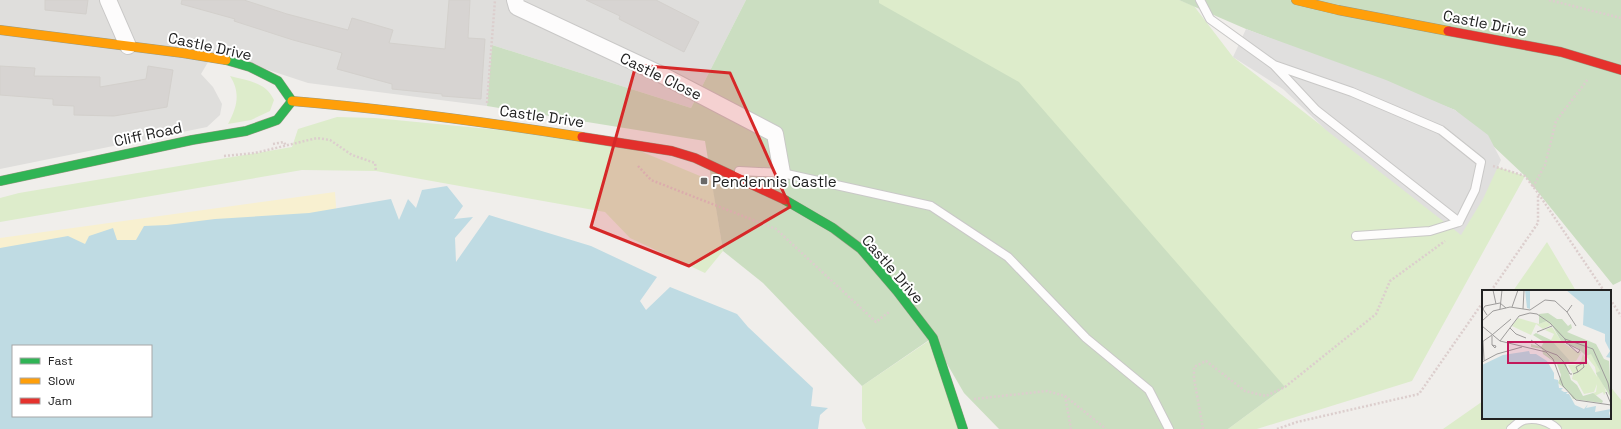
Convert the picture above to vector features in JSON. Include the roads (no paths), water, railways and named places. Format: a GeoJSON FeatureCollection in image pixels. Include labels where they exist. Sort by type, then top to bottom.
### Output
{"type":"FeatureCollection","features":[{"type":"Feature","properties":{"kind":"street"},"geometry":{"type":"LineString","coordinates":[[108,0],[128,46]]}},
{"type":"Feature","properties":{"kind":"street","name":"Castle Close"},"geometry":{"type":"LineString","coordinates":[[515,0],[516,7],[662,75],[775,134],[782,173]]}},
{"type":"Feature","properties":{"kind":"street","name":"Castle Drive"},"geometry":{"type":"LineString","coordinates":[[1296,0],[1338,10],[1561,52],[1621,70]]}},
{"type":"Feature","properties":{"kind":"street","name":"Castle Drive"},"geometry":{"type":"LineString","coordinates":[[0,30],[42,37],[187,53],[236,63],[265,74],[279,82],[292,101],[374,108],[486,122],[672,151],[695,158],[795,205],[832,228],[861,249],[897,291],[932,338],[962,429]]}},
{"type":"Feature","properties":{"kind":"street","name":"Cliff Road"},"geometry":{"type":"LineString","coordinates":[[0,181],[184,141],[246,131],[277,120],[292,101]]}},
{"type":"Feature","properties":{"kind":"lane"},"geometry":{"type":"LineString","coordinates":[[1200,0],[1210,19],[1274,64],[1316,110],[1459,222]]}},
{"type":"Feature","properties":{"kind":"lane"},"geometry":{"type":"LineString","coordinates":[[1274,64],[1352,92],[1441,130],[1481,162],[1475,190],[1459,222],[1430,231],[1356,236]]}},
{"type":"Feature","properties":{"kind":"lane"},"geometry":{"type":"LineString","coordinates":[[720,170],[782,173],[931,206],[1008,257],[1086,338],[1149,390],[1169,429]]}},
{"type":"Feature","properties":{"kind":"lane"},"geometry":{"type":"LineString","coordinates":[[1510,429],[1523,420],[1532,419],[1551,423],[1557,429]]}},
{"type":"Feature","properties":{"kind":"water"},"geometry":{"type":"Polygon","coordinates":[[[447,186],[463,206],[454,219],[473,217],[455,238],[456,262],[489,215],[591,246],[657,277],[640,301],[646,310],[670,287],[737,314],[748,327],[813,388],[811,406],[828,408],[820,415],[818,429],[0,429],[0,248],[68,236],[85,244],[89,236],[113,228],[117,240],[136,240],[144,226],[167,225],[215,219],[309,213],[391,199],[399,220],[408,199],[416,208],[422,190],[447,186]]]}},
{"type":"Feature","properties":{"kind":"place","name":"Pendennis Castle"},"geometry":{"type":"Point","coordinates":[704,181]}}]}
